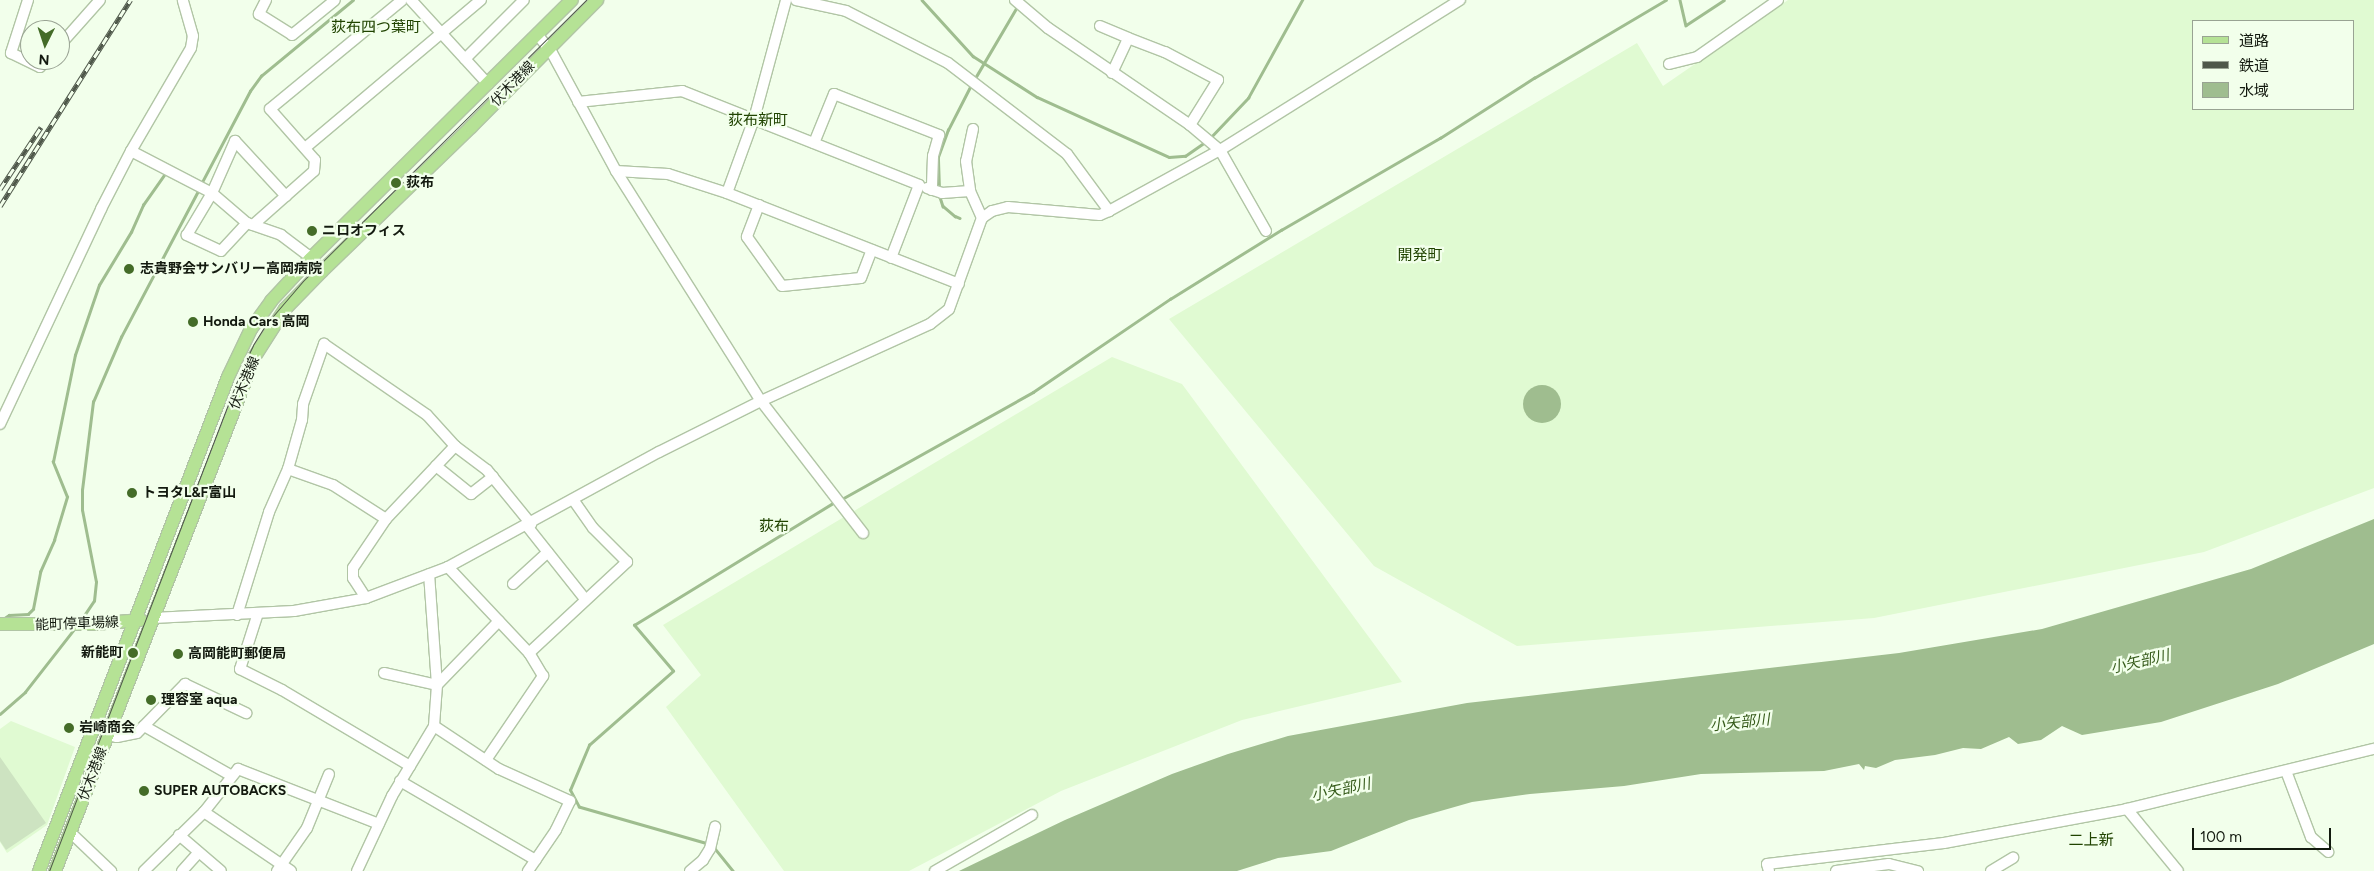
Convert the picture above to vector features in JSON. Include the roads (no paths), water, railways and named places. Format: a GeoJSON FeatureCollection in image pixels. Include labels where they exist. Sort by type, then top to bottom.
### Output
{"type":"FeatureCollection","features":[{"type":"Feature","properties":{"kind":"main road","name":"伏木港線"},"geometry":{"type":"LineString","coordinates":[[39,871],[238,354],[271,301],[310,259],[572,0]]}},
{"type":"Feature","properties":{"kind":"main road","name":"伏木港線"},"geometry":{"type":"LineString","coordinates":[[55,871],[244,379],[255,356],[285,309],[472,127],[548,47],[597,0]]}},
{"type":"Feature","properties":{"kind":"main road","name":"能町停車場線"},"geometry":{"type":"LineString","coordinates":[[0,624],[39,625],[134,621],[153,618]]}},
{"type":"Feature","properties":{"kind":"street"},"geometry":{"type":"LineString","coordinates":[[22,20],[28,0]]}},
{"type":"Feature","properties":{"kind":"street"},"geometry":{"type":"LineString","coordinates":[[70,34],[100,0]]}},
{"type":"Feature","properties":{"kind":"street"},"geometry":{"type":"LineString","coordinates":[[0,424],[101,209],[131,151],[191,48],[192,36],[183,0]]}},
{"type":"Feature","properties":{"kind":"street"},"geometry":{"type":"LineString","coordinates":[[266,0],[259,14],[292,35],[335,0]]}},
{"type":"Feature","properties":{"kind":"street"},"geometry":{"type":"LineString","coordinates":[[286,196],[235,140],[212,193],[187,236],[221,251],[250,224],[286,196],[314,171],[315,160],[270,109],[402,0]]}},
{"type":"Feature","properties":{"kind":"street"},"geometry":{"type":"LineString","coordinates":[[411,0],[488,84]]}},
{"type":"Feature","properties":{"kind":"street"},"geometry":{"type":"LineString","coordinates":[[304,148],[481,0]]}},
{"type":"Feature","properties":{"kind":"street"},"geometry":{"type":"LineString","coordinates":[[465,59],[524,0]]}},
{"type":"Feature","properties":{"kind":"street"},"geometry":{"type":"LineString","coordinates":[[728,193],[754,119],[786,0]]}},
{"type":"Feature","properties":{"kind":"street"},"geometry":{"type":"LineString","coordinates":[[796,0],[846,11],[948,62],[1067,154],[1109,211]]}},
{"type":"Feature","properties":{"kind":"street"},"geometry":{"type":"LineString","coordinates":[[1015,0],[1048,28],[1190,125],[1220,150],[1266,231]]}},
{"type":"Feature","properties":{"kind":"street"},"geometry":{"type":"LineString","coordinates":[[153,618],[294,611],[366,598],[448,567],[761,400],[930,324],[949,309],[982,218],[992,211],[1008,207],[1100,215],[1109,211],[1220,150],[1460,0]]}},
{"type":"Feature","properties":{"kind":"street"},"geometry":{"type":"LineString","coordinates":[[1669,64],[1697,57],[1778,0]]}},
{"type":"Feature","properties":{"kind":"street"},"geometry":{"type":"LineString","coordinates":[[20,26],[12,53],[20,57]]}},
{"type":"Feature","properties":{"kind":"street"},"geometry":{"type":"LineString","coordinates":[[1100,26],[1165,52],[1218,80],[1190,125]]}},
{"type":"Feature","properties":{"kind":"street"},"geometry":{"type":"LineString","coordinates":[[537,34],[548,47],[616,172],[761,400],[863,534]]}},
{"type":"Feature","properties":{"kind":"street"},"geometry":{"type":"LineString","coordinates":[[1112,73],[1128,38]]}},
{"type":"Feature","properties":{"kind":"street"},"geometry":{"type":"LineString","coordinates":[[578,102],[682,91],[942,194],[970,191]]}},
{"type":"Feature","properties":{"kind":"street"},"geometry":{"type":"LineString","coordinates":[[814,143],[834,94],[939,135],[933,156],[932,190]]}},
{"type":"Feature","properties":{"kind":"street"},"geometry":{"type":"LineString","coordinates":[[973,129],[966,161],[970,191],[982,218]]}},
{"type":"Feature","properties":{"kind":"street"},"geometry":{"type":"LineString","coordinates":[[131,151],[212,193],[250,224],[281,235],[322,271]]}},
{"type":"Feature","properties":{"kind":"street"},"geometry":{"type":"LineString","coordinates":[[616,172],[668,174],[728,193],[959,284]]}},
{"type":"Feature","properties":{"kind":"street"},"geometry":{"type":"LineString","coordinates":[[891,258],[919,185]]}},
{"type":"Feature","properties":{"kind":"street"},"geometry":{"type":"LineString","coordinates":[[760,205],[747,237],[782,286],[861,278],[872,250]]}},
{"type":"Feature","properties":{"kind":"street"},"geometry":{"type":"LineString","coordinates":[[237,615],[269,512],[288,469],[302,420],[303,404],[324,344],[427,416],[455,446],[487,470],[585,599]]}},
{"type":"Feature","properties":{"kind":"street"},"geometry":{"type":"LineString","coordinates":[[366,598],[353,578],[353,568],[386,519],[455,446]]}},
{"type":"Feature","properties":{"kind":"street"},"geometry":{"type":"LineString","coordinates":[[436,466],[471,494],[493,477]]}},
{"type":"Feature","properties":{"kind":"street"},"geometry":{"type":"LineString","coordinates":[[288,469],[333,485],[386,519]]}},
{"type":"Feature","properties":{"kind":"street"},"geometry":{"type":"LineString","coordinates":[[529,653],[627,562],[593,528],[573,499]]}},
{"type":"Feature","properties":{"kind":"street"},"geometry":{"type":"LineString","coordinates":[[513,584],[548,552]]}},
{"type":"Feature","properties":{"kind":"street"},"geometry":{"type":"LineString","coordinates":[[448,567],[529,653],[543,676],[486,760]]}},
{"type":"Feature","properties":{"kind":"street"},"geometry":{"type":"LineString","coordinates":[[357,871],[378,824],[400,782],[434,726],[437,685],[429,574]]}},
{"type":"Feature","properties":{"kind":"street"},"geometry":{"type":"LineString","coordinates":[[258,613],[240,669],[282,690],[410,766]]}},
{"type":"Feature","properties":{"kind":"street"},"geometry":{"type":"LineString","coordinates":[[437,685],[499,621]]}},
{"type":"Feature","properties":{"kind":"street"},"geometry":{"type":"LineString","coordinates":[[384,673],[437,685]]}},
{"type":"Feature","properties":{"kind":"street"},"geometry":{"type":"LineString","coordinates":[[108,735],[117,737],[137,733],[185,684],[246,713]]}},
{"type":"Feature","properties":{"kind":"street"},"geometry":{"type":"LineString","coordinates":[[144,726],[232,776]]}},
{"type":"Feature","properties":{"kind":"street"},"geometry":{"type":"LineString","coordinates":[[434,726],[500,769],[570,801],[556,830],[528,871]]}},
{"type":"Feature","properties":{"kind":"street"},"geometry":{"type":"LineString","coordinates":[[1769,871],[1767,864],[1944,843],[2126,809],[2374,749]]}},
{"type":"Feature","properties":{"kind":"street"},"geometry":{"type":"LineString","coordinates":[[144,871],[179,834],[204,812],[238,769],[378,824]]}},
{"type":"Feature","properties":{"kind":"street"},"geometry":{"type":"LineString","coordinates":[[2286,771],[2310,837],[2328,852]]}},
{"type":"Feature","properties":{"kind":"street"},"geometry":{"type":"LineString","coordinates":[[279,868],[307,828],[329,774]]}},
{"type":"Feature","properties":{"kind":"street"},"geometry":{"type":"LineString","coordinates":[[400,782],[536,860]]}},
{"type":"Feature","properties":{"kind":"street"},"geometry":{"type":"LineString","coordinates":[[2126,809],[2178,871]]}},
{"type":"Feature","properties":{"kind":"street"},"geometry":{"type":"LineString","coordinates":[[204,812],[279,868],[291,871]]}},
{"type":"Feature","properties":{"kind":"street"},"geometry":{"type":"LineString","coordinates":[[935,871],[1032,815]]}},
{"type":"Feature","properties":{"kind":"street"},"geometry":{"type":"LineString","coordinates":[[690,871],[703,860],[710,849],[716,827]]}},
{"type":"Feature","properties":{"kind":"street"},"geometry":{"type":"LineString","coordinates":[[70,832],[112,871]]}},
{"type":"Feature","properties":{"kind":"street"},"geometry":{"type":"LineString","coordinates":[[179,834],[221,871]]}},
{"type":"Feature","properties":{"kind":"street"},"geometry":{"type":"LineString","coordinates":[[182,871],[199,852]]}},
{"type":"Feature","properties":{"kind":"street"},"geometry":{"type":"LineString","coordinates":[[1991,871],[2013,858]]}},
{"type":"Feature","properties":{"kind":"street"},"geometry":{"type":"LineString","coordinates":[[1836,871],[1889,864],[1918,871]]}},
{"type":"Feature","properties":{"kind":"water"},"geometry":{"type":"Polygon","coordinates":[[[1542,385],[1556,390],[1561,404],[1556,418],[1542,423],[1528,418],[1523,404],[1528,390],[1542,385]]]}},
{"type":"Feature","properties":{"kind":"water","name":"小矢部川"},"geometry":{"type":"Polygon","coordinates":[[[2374,519],[2374,644],[2278,684],[2161,722],[2082,735],[2062,726],[2041,740],[2018,744],[2009,737],[1981,749],[1963,748],[1935,755],[1895,760],[1876,768],[1865,766],[1864,770],[1859,764],[1824,771],[1701,774],[1624,786],[1530,794],[1472,802],[1409,820],[1331,851],[1278,858],[1237,871],[959,871],[1065,820],[1172,774],[1228,754],[1288,736],[1467,703],[1899,653],[2042,629],[2251,569],[2374,519]]]}},
{"type":"Feature","properties":{"kind":"waterway"},"geometry":{"type":"LineString","coordinates":[[201,184],[250,91],[261,76],[353,0]]}},
{"type":"Feature","properties":{"kind":"waterway"},"geometry":{"type":"LineString","coordinates":[[922,0],[973,56],[1037,97],[1169,157],[1185,156],[1205,142]]}},
{"type":"Feature","properties":{"kind":"waterway"},"geometry":{"type":"LineString","coordinates":[[1209,139],[1248,98],[1302,0]]}},
{"type":"Feature","properties":{"kind":"waterway"},"geometry":{"type":"LineString","coordinates":[[840,500],[1033,392],[1170,299],[1281,230],[1440,138],[1534,78],[1666,0]]}},
{"type":"Feature","properties":{"kind":"waterway"},"geometry":{"type":"LineString","coordinates":[[1680,0],[1686,25],[1724,0]]}},
{"type":"Feature","properties":{"kind":"waterway"},"geometry":{"type":"LineString","coordinates":[[974,80],[1018,5]]}},
{"type":"Feature","properties":{"kind":"waterway"},"geometry":{"type":"LineString","coordinates":[[939,189],[938,157],[948,130],[971,85]]}},
{"type":"Feature","properties":{"kind":"waterway"},"geometry":{"type":"LineString","coordinates":[[3,619],[9,615],[28,614],[33,609],[40,572],[54,540],[67,497],[53,462],[75,355],[99,285],[131,232],[143,205],[165,173]]}},
{"type":"Feature","properties":{"kind":"waterway"},"geometry":{"type":"LineString","coordinates":[[81,620],[94,601],[96,582],[82,510],[82,490],[93,402],[121,337],[199,189]]}},
{"type":"Feature","properties":{"kind":"waterway"},"geometry":{"type":"LineString","coordinates":[[939,194],[943,206],[960,218]]}},
{"type":"Feature","properties":{"kind":"waterway"},"geometry":{"type":"LineString","coordinates":[[708,844],[579,807],[570,790],[589,745],[673,671],[634,625],[835,502]]}},
{"type":"Feature","properties":{"kind":"waterway"},"geometry":{"type":"LineString","coordinates":[[0,714],[25,692],[75,628]]}},
{"type":"Feature","properties":{"kind":"waterway"},"geometry":{"type":"LineString","coordinates":[[713,846],[733,871]]}},
{"type":"Feature","properties":{"kind":"tram line"},"geometry":{"type":"LineString","coordinates":[[49,871],[242,368],[253,345],[267,323],[303,281],[586,0]]}},
{"type":"Feature","properties":{"kind":"railway"},"geometry":{"type":"LineString","coordinates":[[0,206],[130,0]]}},
{"type":"Feature","properties":{"kind":"railway"},"geometry":{"type":"LineString","coordinates":[[0,189],[41,127]]}},
{"type":"Feature","properties":{"kind":"place","name":"荻布"},"geometry":{"type":"Point","coordinates":[396,183]}},
{"type":"Feature","properties":{"kind":"place","name":"ニロオフィス"},"geometry":{"type":"Point","coordinates":[312,231]}},
{"type":"Feature","properties":{"kind":"place","name":"志貴野会サンバリー高岡病院"},"geometry":{"type":"Point","coordinates":[129,269]}},
{"type":"Feature","properties":{"kind":"place","name":"Honda Cars 高岡"},"geometry":{"type":"Point","coordinates":[193,322]}},
{"type":"Feature","properties":{"kind":"place","name":"トヨタL&F富山"},"geometry":{"type":"Point","coordinates":[132,493]}},
{"type":"Feature","properties":{"kind":"place","name":"新能町"},"geometry":{"type":"Point","coordinates":[133,653]}},
{"type":"Feature","properties":{"kind":"place","name":"高岡能町郵便局"},"geometry":{"type":"Point","coordinates":[178,654]}},
{"type":"Feature","properties":{"kind":"place","name":"理容室 aqua"},"geometry":{"type":"Point","coordinates":[151,700]}},
{"type":"Feature","properties":{"kind":"place","name":"岩崎商会"},"geometry":{"type":"Point","coordinates":[69,728]}},
{"type":"Feature","properties":{"kind":"place","name":"SUPER AUTOBACKS"},"geometry":{"type":"Point","coordinates":[144,791]}},
{"type":"Feature","properties":{"kind":"district","name":"荻布四つ葉町"},"geometry":{"type":"Point","coordinates":[376,28]}},
{"type":"Feature","properties":{"kind":"district","name":"荻布新町"},"geometry":{"type":"Point","coordinates":[758,121]}},
{"type":"Feature","properties":{"kind":"district","name":"開発町"},"geometry":{"type":"Point","coordinates":[1420,256]}},
{"type":"Feature","properties":{"kind":"district","name":"荻布"},"geometry":{"type":"Point","coordinates":[774,527]}},
{"type":"Feature","properties":{"kind":"district","name":"二上新"},"geometry":{"type":"Point","coordinates":[2091,841]}}]}
